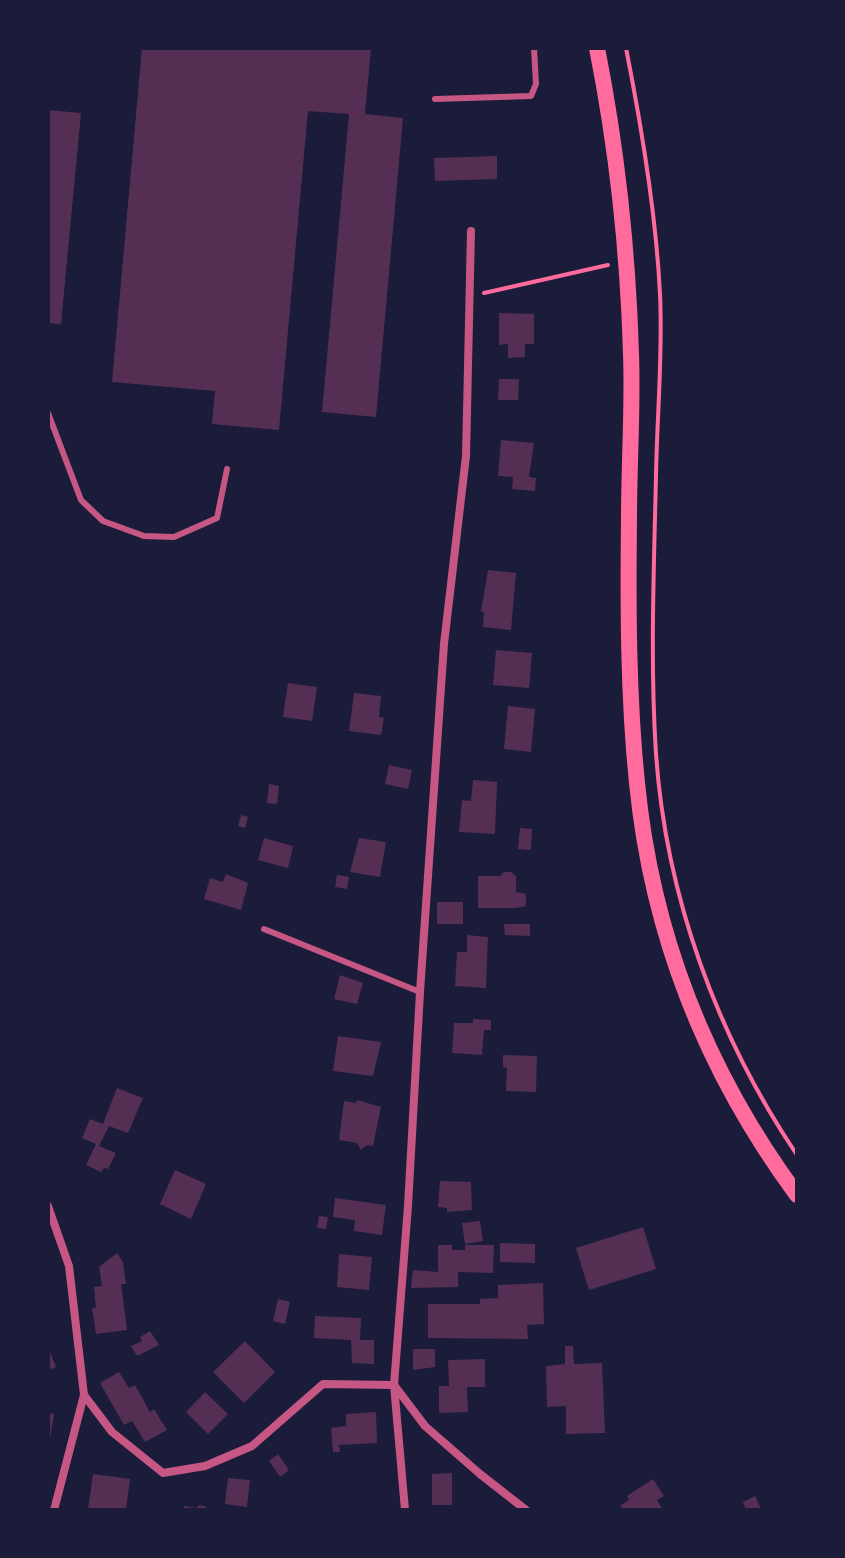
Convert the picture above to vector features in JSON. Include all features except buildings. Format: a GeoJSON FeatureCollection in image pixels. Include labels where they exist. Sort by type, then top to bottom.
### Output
{"type":"FeatureCollection","features":[{"type":"Feature","properties":{"kind":"main road"},"geometry":{"type":"LineString","coordinates":[[597,48],[611,120],[627,261],[631,357],[631,707],[637,786],[648,855],[668,943],[688,999],[729,1090],[761,1145],[797,1195]]}},
{"type":"Feature","properties":{"kind":"street"},"geometry":{"type":"LineString","coordinates":[[405,1510],[394,1385],[444,644],[466,456],[471,231]]}},
{"type":"Feature","properties":{"kind":"street"},"geometry":{"type":"LineString","coordinates":[[48,1206],[69,1266],[84,1395],[54,1510]]}},
{"type":"Feature","properties":{"kind":"street"},"geometry":{"type":"LineString","coordinates":[[84,1395],[112,1432],[163,1473],[205,1466],[252,1446],[323,1384],[394,1385]]}},
{"type":"Feature","properties":{"kind":"street"},"geometry":{"type":"LineString","coordinates":[[394,1385],[425,1426],[526,1510]]}},
{"type":"Feature","properties":{"kind":"lane"},"geometry":{"type":"LineString","coordinates":[[435,99],[531,96],[536,84],[534,48]]}},
{"type":"Feature","properties":{"kind":"lane"},"geometry":{"type":"LineString","coordinates":[[48,413],[81,500],[103,521],[144,536],[174,537],[217,518],[227,469]]}},
{"type":"Feature","properties":{"kind":"lane"},"geometry":{"type":"LineString","coordinates":[[264,929],[420,992]]}},
{"type":"Feature","properties":{"kind":"path"},"geometry":{"type":"LineString","coordinates":[[626,48],[649,190],[660,295],[655,683],[656,754],[663,808],[672,862],[687,921],[717,1008],[747,1072],[797,1155]]}},
{"type":"Feature","properties":{"kind":"path"},"geometry":{"type":"LineString","coordinates":[[470,296],[627,261]]}}]}
